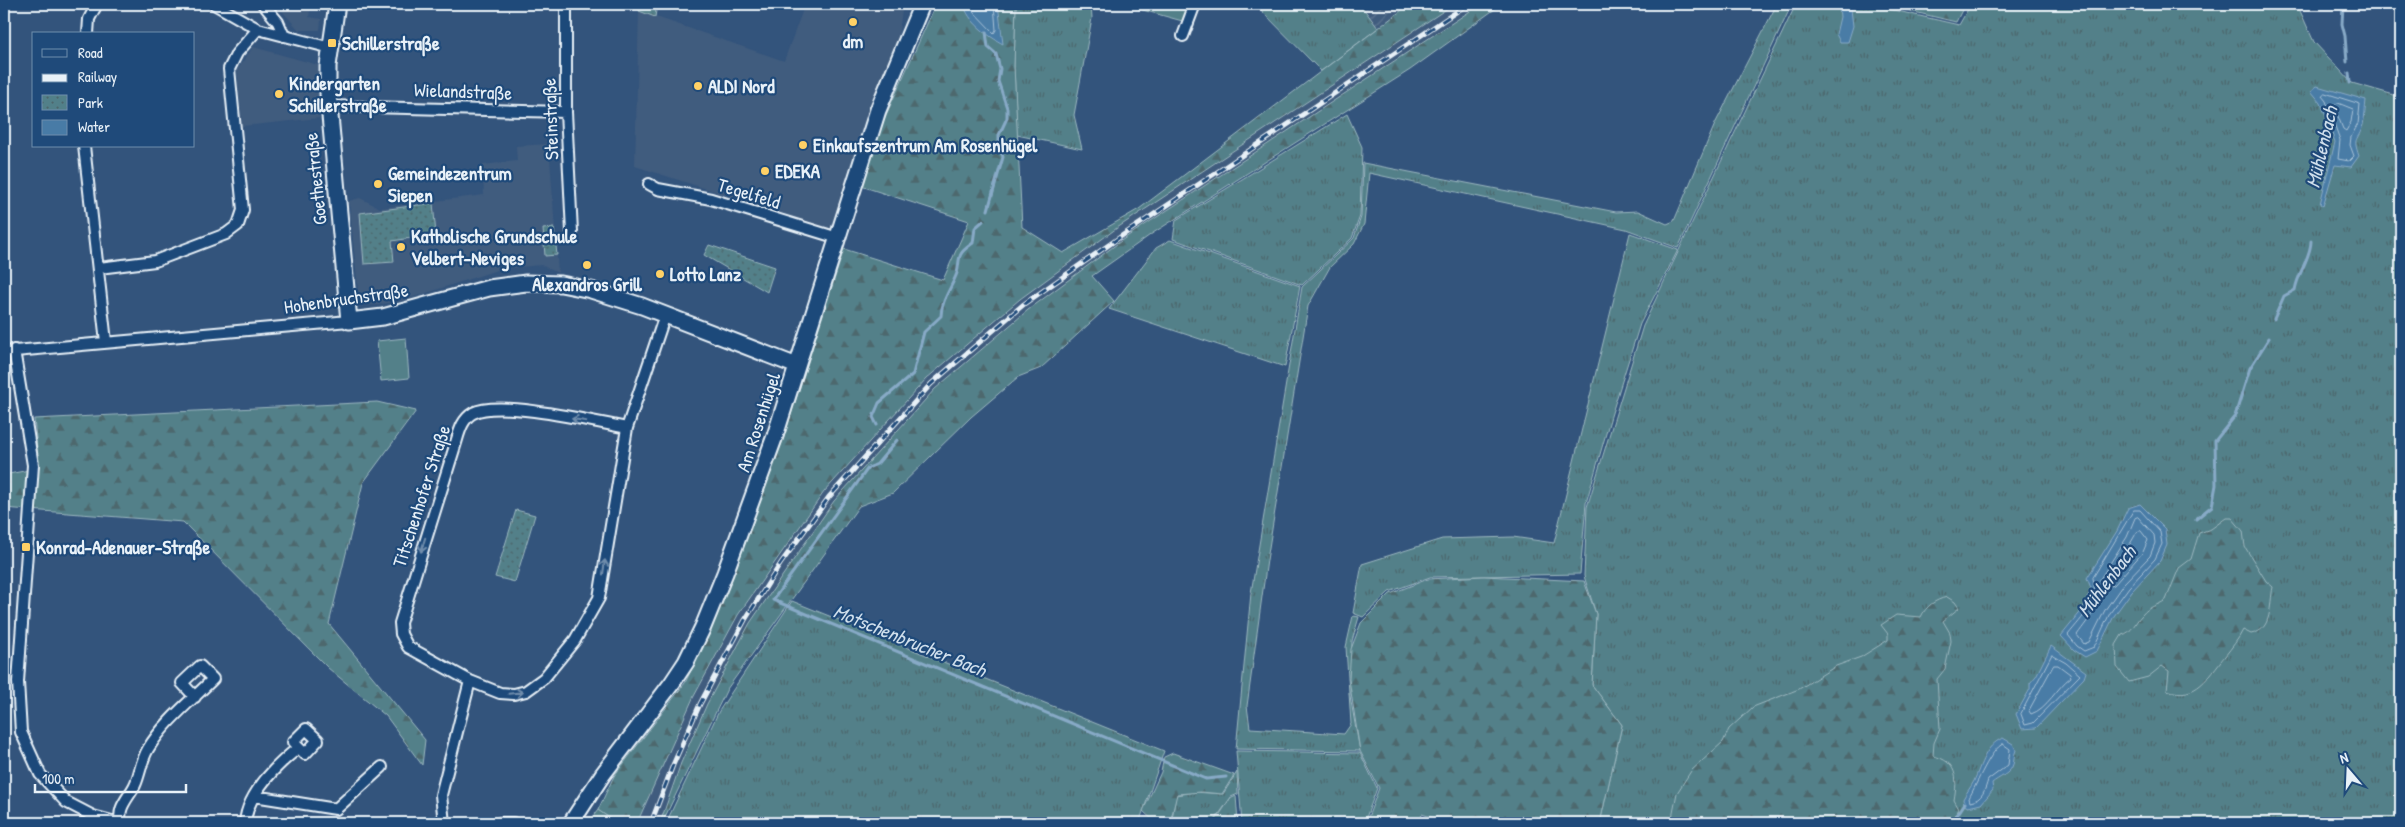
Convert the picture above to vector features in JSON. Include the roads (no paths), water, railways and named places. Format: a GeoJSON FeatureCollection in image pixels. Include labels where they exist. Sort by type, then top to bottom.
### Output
{"type":"FeatureCollection","features":[{"type":"Feature","properties":{"kind":"street"},"geometry":{"type":"LineString","coordinates":[[88,32],[89,20],[97,4]]}},
{"type":"Feature","properties":{"kind":"street"},"geometry":{"type":"LineString","coordinates":[[214,4],[258,29],[331,48]]}},
{"type":"Feature","properties":{"kind":"street"},"geometry":{"type":"LineString","coordinates":[[263,4],[278,22],[284,36]]}},
{"type":"Feature","properties":{"kind":"street","name":"Goethestraße"},"geometry":{"type":"LineString","coordinates":[[337,4],[328,77],[328,106],[349,321]]}},
{"type":"Feature","properties":{"kind":"street","name":"Steinstraße"},"geometry":{"type":"LineString","coordinates":[[566,4],[566,112],[572,232]]}},
{"type":"Feature","properties":{"kind":"street","name":"Am Rosenhügel"},"geometry":{"type":"LineString","coordinates":[[571,823],[603,774],[672,683],[694,644],[726,573],[797,366],[878,110],[922,4]]}},
{"type":"Feature","properties":{"kind":"street"},"geometry":{"type":"LineString","coordinates":[[1183,36],[1195,4]]}},
{"type":"Feature","properties":{"kind":"street"},"geometry":{"type":"LineString","coordinates":[[99,268],[155,261],[226,234],[238,225],[243,210],[230,69],[236,53],[258,29]]}},
{"type":"Feature","properties":{"kind":"street","name":"Wielandstraße"},"geometry":{"type":"LineString","coordinates":[[328,106],[566,112]]}},
{"type":"Feature","properties":{"kind":"street"},"geometry":{"type":"LineString","coordinates":[[84,148],[106,342]]}},
{"type":"Feature","properties":{"kind":"street","name":"Tegelfeld"},"geometry":{"type":"LineString","coordinates":[[649,184],[658,190],[711,199],[838,238]]}},
{"type":"Feature","properties":{"kind":"street","name":"Hohenbruchstraße"},"geometry":{"type":"LineString","coordinates":[[9,351],[383,317],[480,290],[526,283],[561,284],[590,290],[665,315],[797,366]]}},
{"type":"Feature","properties":{"kind":"street","name":"Titschenhofer Straße"},"geometry":{"type":"LineString","coordinates":[[627,428],[544,413],[494,408],[483,409],[466,419],[454,446],[400,623],[401,634],[408,647],[470,681],[500,693],[514,694],[526,691],[544,678],[575,640],[599,598],[627,428],[665,315]]}},
{"type":"Feature","properties":{"kind":"street"},"geometry":{"type":"LineString","coordinates":[[9,351],[33,465],[18,682],[21,732],[40,774],[66,802],[93,816],[120,823],[119,816],[122,805],[135,785],[147,750],[158,735],[195,696]]}},
{"type":"Feature","properties":{"kind":"street"},"geometry":{"type":"LineString","coordinates":[[444,823],[441,795],[470,681]]}},
{"type":"Feature","properties":{"kind":"street"},"geometry":{"type":"LineString","coordinates":[[245,823],[254,796],[286,758],[298,748]]}},
{"type":"Feature","properties":{"kind":"street"},"geometry":{"type":"LineString","coordinates":[[254,796],[336,809],[382,767]]}},
{"type":"Feature","properties":{"kind":"street"},"geometry":{"type":"LineString","coordinates":[[500,823],[513,823]]}},
{"type":"Feature","properties":{"kind":"water"},"geometry":{"type":"Polygon","coordinates":[[[964,4],[998,4],[1003,44],[991,37],[974,22],[964,4]]]}},
{"type":"Feature","properties":{"kind":"water"},"geometry":{"type":"Polygon","coordinates":[[[1839,5],[1851,9],[1853,26],[1848,42],[1840,42],[1836,34],[1840,17],[1839,5]]]}},
{"type":"Feature","properties":{"kind":"water"},"geometry":{"type":"Polygon","coordinates":[[[2317,86],[2366,100],[2363,125],[2356,139],[2359,156],[2351,167],[2335,165],[2323,206],[2320,204],[2335,142],[2321,103],[2311,91],[2317,86]]]}},
{"type":"Feature","properties":{"kind":"water"},"geometry":{"type":"Polygon","coordinates":[[[2140,504],[2165,529],[2167,545],[2160,561],[2132,591],[2114,616],[2097,651],[2085,657],[2074,650],[2061,636],[2083,609],[2091,588],[2087,578],[2117,531],[2128,508],[2140,504]]]}},
{"type":"Feature","properties":{"kind":"water"},"geometry":{"type":"Polygon","coordinates":[[[2051,646],[2086,672],[2084,678],[2036,728],[2022,729],[2016,714],[2030,689],[2030,683],[2036,676],[2051,646]]]}},
{"type":"Feature","properties":{"kind":"water"},"geometry":{"type":"Polygon","coordinates":[[[2003,738],[2013,744],[2016,750],[2011,769],[1992,783],[1993,790],[1981,804],[1968,807],[1964,805],[1963,799],[1974,781],[1984,756],[1997,741],[2003,738]]]}},
{"type":"Feature","properties":{"kind":"waterway","name":"Mühlenbach"},"geometry":{"type":"LineString","coordinates":[[2343,4],[2342,24],[2347,62]]}},
{"type":"Feature","properties":{"kind":"waterway","name":"Motschenbrucher Bach"},"geometry":{"type":"LineString","coordinates":[[986,32],[988,47],[996,54],[1000,69],[998,81],[1007,108],[1007,118],[999,135],[999,147],[1003,157],[988,210]]}},
{"type":"Feature","properties":{"kind":"waterway","name":"Mühlenbach"},"geometry":{"type":"LineString","coordinates":[[2349,73],[2350,83]]}},
{"type":"Feature","properties":{"kind":"waterway","name":"Motschenbrucher Bach"},"geometry":{"type":"LineString","coordinates":[[877,425],[873,417],[879,403],[913,374],[924,332],[941,316],[945,299],[957,273],[960,256],[973,243],[975,228],[983,221]]}},
{"type":"Feature","properties":{"kind":"waterway","name":"Mühlenbach"},"geometry":{"type":"LineString","coordinates":[[2274,319],[2284,296],[2295,290],[2309,253],[2311,241]]}},
{"type":"Feature","properties":{"kind":"waterway","name":"Mühlenbach"},"geometry":{"type":"LineString","coordinates":[[2196,519],[2212,506],[2216,485],[2215,441],[2235,416],[2250,368],[2269,338]]}},
{"type":"Feature","properties":{"kind":"waterway","name":"Motschenbrucher Bach"},"geometry":{"type":"LineString","coordinates":[[897,440],[877,464],[868,468],[773,600],[1206,779],[1226,777]]}},
{"type":"Feature","properties":{"kind":"waterway","name":"Mühlenbach"},"geometry":{"type":"LineString","coordinates":[[1952,823],[1965,803]]}},
{"type":"Feature","properties":{"kind":"railway"},"geometry":{"type":"LineString","coordinates":[[651,823],[673,765],[700,704],[745,620],[781,563],[829,497],[931,384],[1024,304],[1123,235],[1468,4]]}},
{"type":"Feature","properties":{"kind":"place","name":"dm"},"geometry":{"type":"Point","coordinates":[853,22]}},
{"type":"Feature","properties":{"kind":"place","name":"Schillerstraße"},"geometry":{"type":"Point","coordinates":[332,43]}},
{"type":"Feature","properties":{"kind":"place","name":"ALDI Nord"},"geometry":{"type":"Point","coordinates":[698,86]}},
{"type":"Feature","properties":{"kind":"place","name":"Kindergarten Schillerstraße"},"geometry":{"type":"Point","coordinates":[279,94]}},
{"type":"Feature","properties":{"kind":"place","name":"Einkaufszentrum Am Rosenhügel"},"geometry":{"type":"Point","coordinates":[803,145]}},
{"type":"Feature","properties":{"kind":"place","name":"EDEKA"},"geometry":{"type":"Point","coordinates":[765,171]}},
{"type":"Feature","properties":{"kind":"place","name":"Gemeindezentrum Siepen"},"geometry":{"type":"Point","coordinates":[378,184]}},
{"type":"Feature","properties":{"kind":"place","name":"Katholische Grundschule Velbert-Neviges"},"geometry":{"type":"Point","coordinates":[401,247]}},
{"type":"Feature","properties":{"kind":"place","name":"Alexandros Grill"},"geometry":{"type":"Point","coordinates":[587,265]}},
{"type":"Feature","properties":{"kind":"place","name":"Lotto Lanz"},"geometry":{"type":"Point","coordinates":[660,274]}},
{"type":"Feature","properties":{"kind":"place","name":"Konrad-Adenauer-Straße"},"geometry":{"type":"Point","coordinates":[26,547]}}]}
